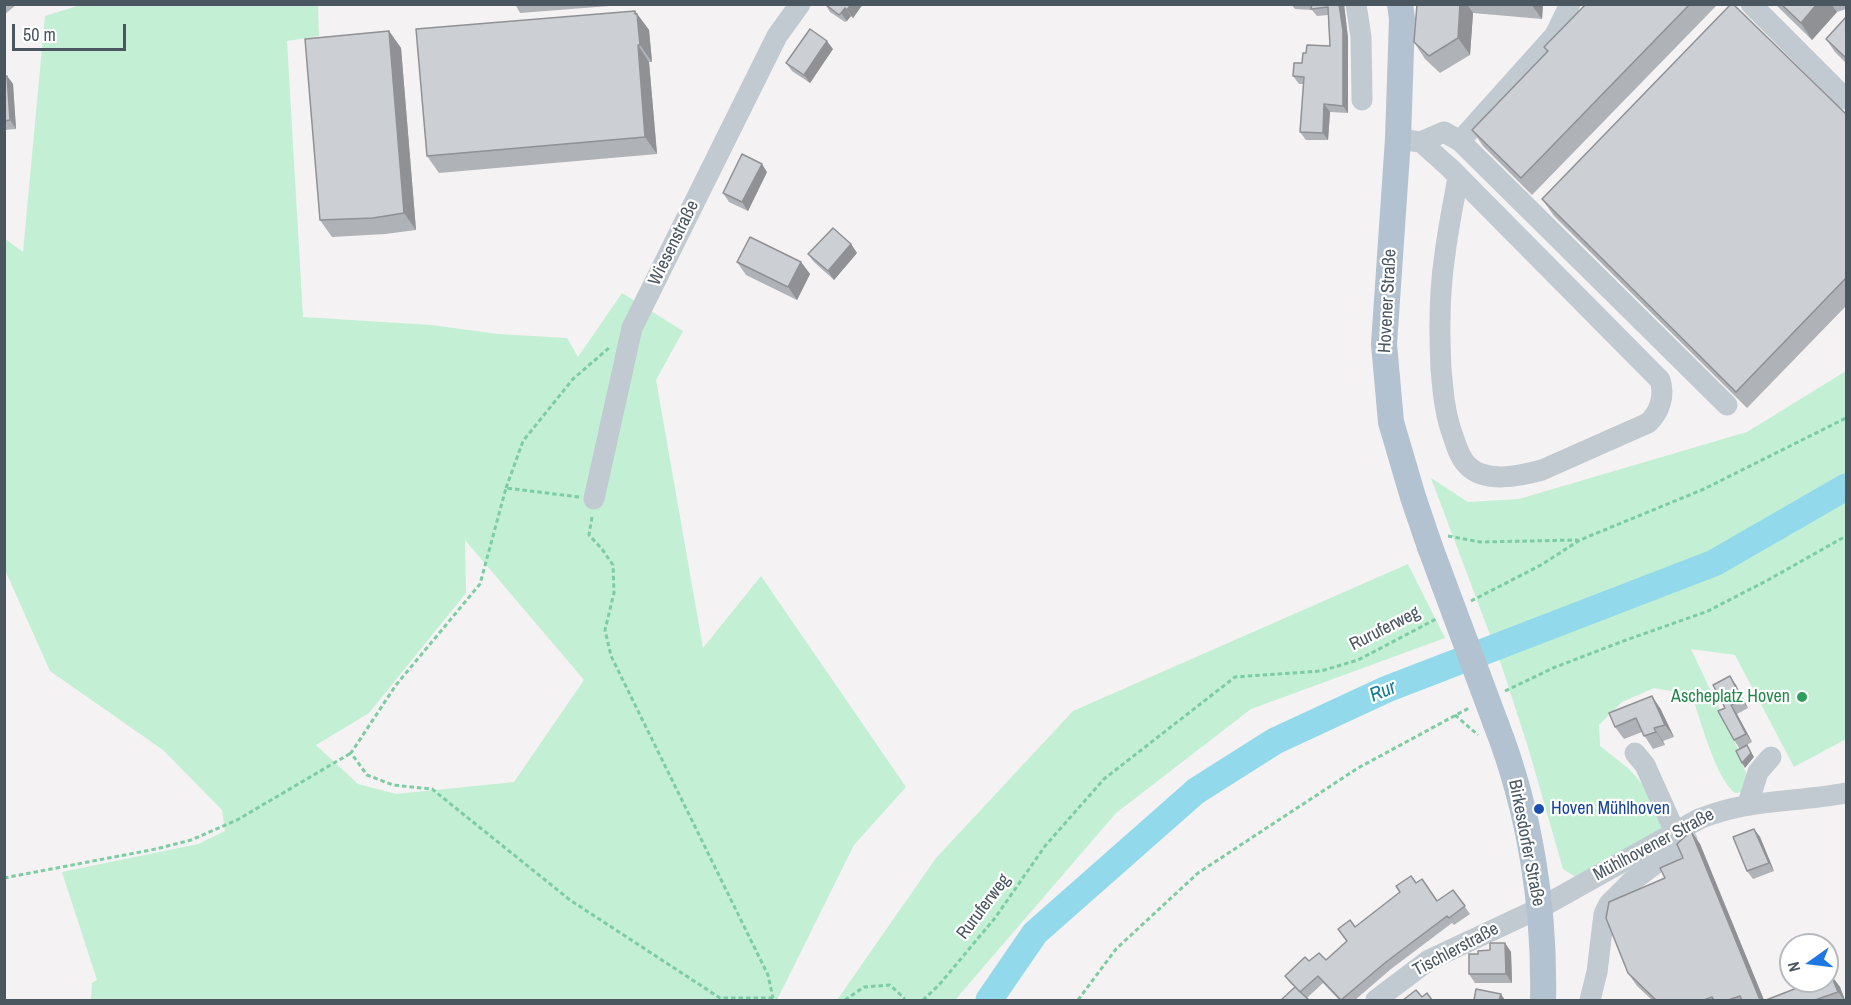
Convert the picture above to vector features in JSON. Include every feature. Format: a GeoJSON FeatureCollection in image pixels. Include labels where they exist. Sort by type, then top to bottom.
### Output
{"type":"FeatureCollection","features":[{"type":"Feature","properties":{"kind":"main road","name":"Hovener Straße"},"geometry":{"type":"LineString","coordinates":[[1400,4],[1409,141],[1384,344],[1391,422],[1413,497],[1437,541],[1490,732]]}},
{"type":"Feature","properties":{"kind":"main road","name":"Birkesdorfer Straße"},"geometry":{"type":"LineString","coordinates":[[1490,732],[1521,800],[1540,908],[1544,1000]]}},
{"type":"Feature","properties":{"kind":"street","name":"Wiesenstraße"},"geometry":{"type":"LineString","coordinates":[[593,509],[632,328],[777,36],[800,4]]}},
{"type":"Feature","properties":{"kind":"street"},"geometry":{"type":"LineString","coordinates":[[1356,4],[1361,37],[1362,100]]}},
{"type":"Feature","properties":{"kind":"street"},"geometry":{"type":"LineString","coordinates":[[1460,141],[1555,35],[1570,4]]}},
{"type":"Feature","properties":{"kind":"street"},"geometry":{"type":"LineString","coordinates":[[1559,28],[1584,4]]}},
{"type":"Feature","properties":{"kind":"street"},"geometry":{"type":"LineString","coordinates":[[1751,4],[1846,99]]}},
{"type":"Feature","properties":{"kind":"street"},"geometry":{"type":"LineString","coordinates":[[1409,141],[1444,132],[1460,141],[1727,405]]}},
{"type":"Feature","properties":{"kind":"street"},"geometry":{"type":"LineString","coordinates":[[1409,141],[1458,176],[1660,380],[1663,391],[1655,416],[1648,423],[1542,470],[1525,475],[1498,477],[1478,472],[1466,465],[1448,424],[1443,393],[1438,325],[1444,254],[1458,176]]}},
{"type":"Feature","properties":{"kind":"street"},"geometry":{"type":"LineString","coordinates":[[1533,212],[1549,196]]}},
{"type":"Feature","properties":{"kind":"street"},"geometry":{"type":"LineString","coordinates":[[1635,753],[1645,765],[1678,838]]}},
{"type":"Feature","properties":{"kind":"street"},"geometry":{"type":"LineString","coordinates":[[1748,804],[1758,772],[1771,757]]}},
{"type":"Feature","properties":{"kind":"street","name":"Mühlhovener Straße"},"geometry":{"type":"LineString","coordinates":[[1540,908],[1678,838],[1721,810],[1748,804],[1846,793]]}},
{"type":"Feature","properties":{"kind":"street"},"geometry":{"type":"LineString","coordinates":[[1590,1000],[1597,972],[1604,915],[1609,904],[1678,838],[1705,831]]}},
{"type":"Feature","properties":{"kind":"street","name":"Tischlerstraße"},"geometry":{"type":"LineString","coordinates":[[1376,1000],[1430,960],[1540,908]]}},
{"type":"Feature","properties":{"kind":"path"},"geometry":{"type":"LineString","coordinates":[[4,878],[156,849],[191,840],[237,820],[351,753],[396,686],[480,584],[506,488],[523,441],[573,379],[632,328]]}},
{"type":"Feature","properties":{"kind":"path"},"geometry":{"type":"LineString","coordinates":[[1471,601],[1541,565],[1580,540],[1704,489],[1846,418]]}},
{"type":"Feature","properties":{"kind":"path"},"geometry":{"type":"LineString","coordinates":[[351,753],[367,775],[393,785],[432,789],[570,900],[720,998],[774,999],[768,975],[611,657],[605,630],[614,593],[613,565],[589,535],[593,509],[506,488]]}},
{"type":"Feature","properties":{"kind":"path"},"geometry":{"type":"LineString","coordinates":[[1504,692],[1553,668],[1626,639],[1708,611],[1846,536]]}},
{"type":"Feature","properties":{"kind":"path"},"geometry":{"type":"LineString","coordinates":[[1437,541],[1580,540]]}},
{"type":"Feature","properties":{"kind":"path","name":"Ruruferweg"},"geometry":{"type":"LineString","coordinates":[[923,1000],[939,986],[995,918],[1045,846],[1104,779],[1235,677],[1321,671],[1358,660],[1441,616]]}},
{"type":"Feature","properties":{"kind":"path"},"geometry":{"type":"LineString","coordinates":[[1078,1000],[1116,949],[1198,873],[1358,768],[1474,706]]}},
{"type":"Feature","properties":{"kind":"path"},"geometry":{"type":"LineString","coordinates":[[1455,715],[1490,732]]}},
{"type":"Feature","properties":{"kind":"path"},"geometry":{"type":"LineString","coordinates":[[844,1000],[864,987],[890,985],[904,1000]]}},
{"type":"Feature","properties":{"kind":"green space"},"geometry":{"type":"Polygon","coordinates":[[[84,4],[318,5],[319,36],[287,41],[303,317],[431,325],[498,334],[567,338],[578,357],[622,293],[683,331],[656,380],[703,648],[761,576],[906,787],[854,845],[777,1000],[91,1000],[92,983],[97,980],[62,872],[198,844],[225,831],[222,810],[163,750],[50,671],[5,570],[4,238],[23,252],[45,16],[84,4]],[[465,540],[466,593],[369,713],[316,745],[358,784],[396,794],[514,782],[584,680],[465,540]]]}},
{"type":"Feature","properties":{"kind":"green space"},"geometry":{"type":"Polygon","coordinates":[[[1846,371],[1846,739],[1794,767],[1735,655],[1691,649],[1738,749],[1736,751],[1749,779],[1743,792],[1735,793],[1721,775],[1709,748],[1692,695],[1654,688],[1622,702],[1599,725],[1600,746],[1629,769],[1650,793],[1668,829],[1577,878],[1563,869],[1528,747],[1501,664],[1431,478],[1468,502],[1519,499],[1747,432],[1846,371]]]}},
{"type":"Feature","properties":{"kind":"green space"},"geometry":{"type":"Polygon","coordinates":[[[1408,564],[1445,638],[1251,709],[1116,813],[955,1000],[837,1000],[936,858],[1073,711],[1408,564]]]}},
{"type":"Feature","properties":{"kind":"building"},"geometry":{"type":"Polygon","coordinates":[[[825,4],[851,4],[839,15],[825,4]]]}},
{"type":"Feature","properties":{"kind":"building"},"geometry":{"type":"Polygon","coordinates":[[[1312,4],[1339,4],[1343,31],[1343,106],[1324,104],[1323,133],[1300,132],[1304,77],[1293,76],[1294,63],[1302,63],[1307,45],[1330,46],[1328,7],[1311,9],[1312,4]]]}},
{"type":"Feature","properties":{"kind":"building"},"geometry":{"type":"Polygon","coordinates":[[[1417,4],[1460,4],[1458,38],[1429,56],[1414,42],[1417,4]]]}},
{"type":"Feature","properties":{"kind":"building"},"geometry":{"type":"Polygon","coordinates":[[[1586,4],[1690,4],[1521,178],[1472,130],[1548,51],[1544,47],[1586,4]]]}},
{"type":"Feature","properties":{"kind":"building"},"geometry":{"type":"Polygon","coordinates":[[[1731,4],[1846,114],[1846,278],[1736,392],[1542,199],[1731,4]]]}},
{"type":"Feature","properties":{"kind":"building"},"geometry":{"type":"Polygon","coordinates":[[[1781,4],[1817,4],[1801,23],[1781,4]]]}},
{"type":"Feature","properties":{"kind":"building"},"geometry":{"type":"Polygon","coordinates":[[[635,11],[640,45],[638,45],[645,137],[427,156],[416,29],[635,11]]]}},
{"type":"Feature","properties":{"kind":"building"},"geometry":{"type":"Polygon","coordinates":[[[1846,17],[1846,58],[1826,39],[1846,17]]]}},
{"type":"Feature","properties":{"kind":"building"},"geometry":{"type":"Polygon","coordinates":[[[810,29],[827,41],[804,75],[786,63],[810,29]]]}},
{"type":"Feature","properties":{"kind":"building"},"geometry":{"type":"Polygon","coordinates":[[[389,31],[404,213],[373,218],[320,220],[305,39],[389,31]]]}},
{"type":"Feature","properties":{"kind":"building"},"geometry":{"type":"Polygon","coordinates":[[[4,76],[7,76],[10,120],[4,121],[4,76]]]}},
{"type":"Feature","properties":{"kind":"building"},"geometry":{"type":"Polygon","coordinates":[[[742,154],[762,164],[742,202],[723,193],[742,154]]]}},
{"type":"Feature","properties":{"kind":"building"},"geometry":{"type":"Polygon","coordinates":[[[833,228],[851,244],[828,271],[808,254],[833,228]]]}},
{"type":"Feature","properties":{"kind":"building"},"geometry":{"type":"Polygon","coordinates":[[[750,237],[801,262],[788,287],[737,262],[750,237]]]}},
{"type":"Feature","properties":{"kind":"building"},"geometry":{"type":"Polygon","coordinates":[[[1730,676],[1742,700],[1731,705],[1746,734],[1734,740],[1718,711],[1725,708],[1713,685],[1730,676]]]}},
{"type":"Feature","properties":{"kind":"building"},"geometry":{"type":"Polygon","coordinates":[[[1652,696],[1665,725],[1654,728],[1656,732],[1644,736],[1636,718],[1615,727],[1609,713],[1652,696]]]}},
{"type":"Feature","properties":{"kind":"building"},"geometry":{"type":"Polygon","coordinates":[[[1747,745],[1751,753],[1742,763],[1736,751],[1747,745]]]}},
{"type":"Feature","properties":{"kind":"building"},"geometry":{"type":"Polygon","coordinates":[[[1754,829],[1769,863],[1747,871],[1733,837],[1754,829]]]}},
{"type":"Feature","properties":{"kind":"building"},"geometry":{"type":"Polygon","coordinates":[[[1691,831],[1760,1000],[1742,1000],[1740,996],[1728,1000],[1714,1000],[1712,997],[1704,1000],[1656,1000],[1628,973],[1606,918],[1609,902],[1665,878],[1660,868],[1683,858],[1677,844],[1691,831]]]}},
{"type":"Feature","properties":{"kind":"building"},"geometry":{"type":"Polygon","coordinates":[[[1411,876],[1416,883],[1422,879],[1437,901],[1453,890],[1465,906],[1449,918],[1447,916],[1386,962],[1341,1000],[1318,976],[1300,992],[1285,976],[1305,957],[1309,961],[1319,953],[1326,960],[1347,941],[1338,929],[1350,920],[1355,927],[1400,892],[1396,886],[1411,876]]]}},
{"type":"Feature","properties":{"kind":"building"},"geometry":{"type":"Polygon","coordinates":[[[1490,943],[1505,943],[1506,974],[1469,974],[1469,954],[1490,950],[1490,943]]]}},
{"type":"Feature","properties":{"kind":"building"},"geometry":{"type":"Polygon","coordinates":[[[1295,987],[1309,1000],[1281,1000],[1295,987]]]}},
{"type":"Feature","properties":{"kind":"building"},"geometry":{"type":"Polygon","coordinates":[[[1476,989],[1501,994],[1499,1000],[1474,1000],[1476,989]]]}},
{"type":"Feature","properties":{"kind":"building"},"geometry":{"type":"Polygon","coordinates":[[[1416,990],[1422,997],[1427,993],[1432,1000],[1403,1000],[1416,990]]]}},
{"type":"Feature","properties":{"kind":"building"},"geometry":{"type":"Polygon","coordinates":[[[1784,993],[1835,993],[1815,1000],[1766,1000],[1784,993]]]}},
{"type":"Feature","properties":{"kind":"waterway","name":"Rur"},"geometry":{"type":"LineString","coordinates":[[989,1000],[1035,933],[1196,791],[1275,741],[1387,689],[1714,563],[1846,487]]}},
{"type":"Feature","properties":{"kind":"place","name":"Ascheplatz Hoven"},"geometry":{"type":"Point","coordinates":[1802,697]}},
{"type":"Feature","properties":{"kind":"place","name":"Hoven Mühlhoven"},"geometry":{"type":"Point","coordinates":[1539,809]}}]}
